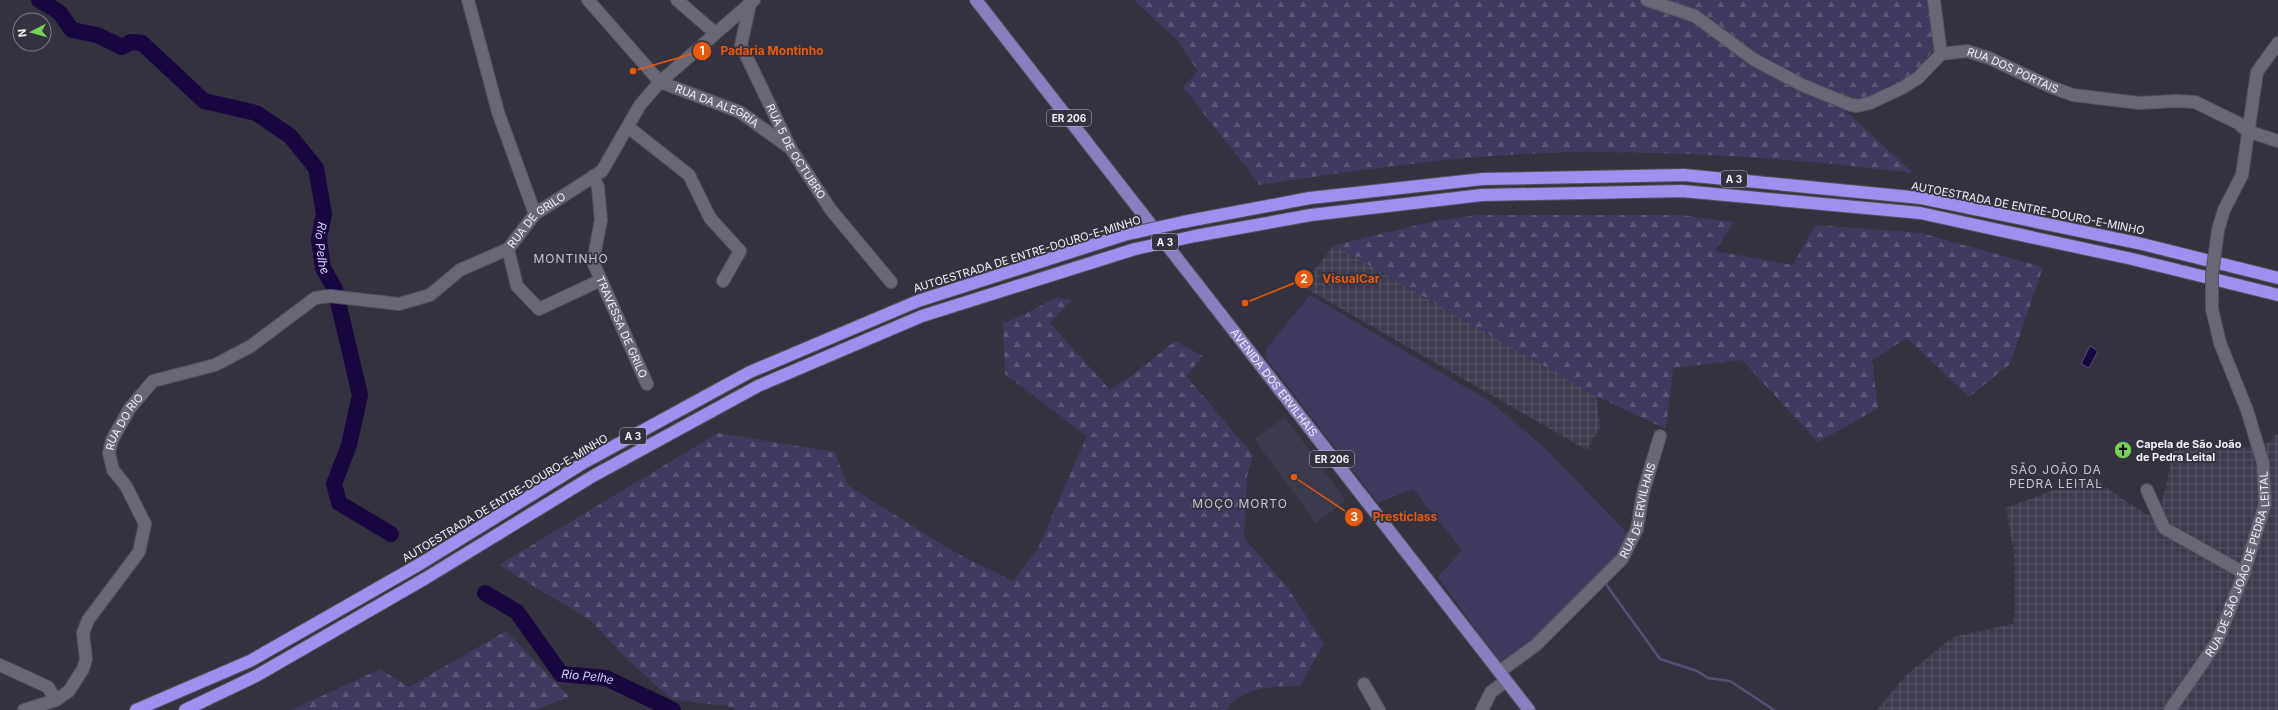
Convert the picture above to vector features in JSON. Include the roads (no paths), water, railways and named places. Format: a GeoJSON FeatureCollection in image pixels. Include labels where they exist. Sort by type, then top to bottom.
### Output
{"type":"FeatureCollection","features":[{"type":"Feature","properties":{"kind":"highway","name":"AUTOESTRADA DE ENTRE-DOURO-E-MINHO"},"geometry":{"type":"LineString","coordinates":[[136,710],[250,661],[420,564],[585,462],[750,372],[918,301],[1124,235],[1184,222],[1310,198],[1483,180],[1684,175],[1921,198],[2138,243],[2278,278]]}},
{"type":"Feature","properties":{"kind":"highway","name":"A 3"},"geometry":{"type":"LineString","coordinates":[[185,710],[256,676],[426,578],[593,476],[758,386],[922,316],[1135,249],[1194,236],[1311,215],[1482,195],[1682,191],[1920,213],[2132,259],[2278,295]]}},
{"type":"Feature","properties":{"kind":"main road","name":"AVENIDA DOS ERVILHAIS"},"geometry":{"type":"LineString","coordinates":[[976,0],[1502,676]]}},
{"type":"Feature","properties":{"kind":"main road","name":"ER 206"},"geometry":{"type":"LineString","coordinates":[[1502,676],[1529,710]]}},
{"type":"Feature","properties":{"kind":"street"},"geometry":{"type":"LineString","coordinates":[[468,0],[498,112],[535,214]]}},
{"type":"Feature","properties":{"kind":"street"},"geometry":{"type":"LineString","coordinates":[[588,0],[660,82]]}},
{"type":"Feature","properties":{"kind":"street"},"geometry":{"type":"LineString","coordinates":[[677,0],[716,33]]}},
{"type":"Feature","properties":{"kind":"street"},"geometry":{"type":"LineString","coordinates":[[1646,1],[1686,12],[1753,60],[1802,85],[1857,106],[1870,103],[1910,83],[1941,54],[1934,0]]}},
{"type":"Feature","properties":{"kind":"street","name":"RUA DE GRILO"},"geometry":{"type":"LineString","coordinates":[[330,296],[399,304],[430,295],[460,270],[508,249],[535,214],[602,170],[640,105],[660,82],[752,2]]}},
{"type":"Feature","properties":{"kind":"street","name":"RUA 5 DE OCTUBRO"},"geometry":{"type":"LineString","coordinates":[[752,2],[741,45],[791,149],[831,210],[891,282]]}},
{"type":"Feature","properties":{"kind":"street"},"geometry":{"type":"LineString","coordinates":[[2247,131],[2257,72],[2278,43]]}},
{"type":"Feature","properties":{"kind":"street","name":"RUA DOS PORTAIS"},"geometry":{"type":"LineString","coordinates":[[1941,54],[1954,52],[1975,53],[2051,88],[2074,96],[2139,103],[2176,101],[2195,102],[2238,123],[2247,131],[2278,140]]}},
{"type":"Feature","properties":{"kind":"street","name":"RUA DA ALEGRÍA"},"geometry":{"type":"LineString","coordinates":[[660,82],[740,112],[791,149]]}},
{"type":"Feature","properties":{"kind":"street"},"geometry":{"type":"LineString","coordinates":[[628,127],[689,175],[710,218],[740,251],[723,282]]}},
{"type":"Feature","properties":{"kind":"street","name":"RUA DE SÃO JOÃO DE PEDRA LEITAL"},"geometry":{"type":"LineString","coordinates":[[2170,710],[2217,642],[2244,573],[2265,504],[2265,477],[2263,463],[2247,410],[2220,343],[2213,314],[2212,275],[2218,230],[2224,210],[2242,175],[2247,131]]}},
{"type":"Feature","properties":{"kind":"street","name":"TRAVESSA DE GRILO"},"geometry":{"type":"LineString","coordinates":[[593,176],[598,188],[601,220],[593,262],[647,384]]}},
{"type":"Feature","properties":{"kind":"street"},"geometry":{"type":"LineString","coordinates":[[508,249],[517,286],[538,309],[601,280]]}},
{"type":"Feature","properties":{"kind":"street","name":"RUA DO RIO"},"geometry":{"type":"LineString","coordinates":[[56,700],[69,691],[84,669],[86,659],[84,634],[88,620],[139,552],[145,524],[126,486],[113,470],[109,453],[112,440],[130,408],[153,380],[215,365],[251,346],[315,298],[330,296]]}},
{"type":"Feature","properties":{"kind":"street","name":"RUA DE ERVILHAIS"},"geometry":{"type":"LineString","coordinates":[[1482,710],[1491,692],[1502,676],[1536,645],[1622,559],[1637,529],[1643,493],[1660,436]]}},
{"type":"Feature","properties":{"kind":"street"},"geometry":{"type":"LineString","coordinates":[[2147,490],[2164,528],[2244,573]]}},
{"type":"Feature","properties":{"kind":"street"},"geometry":{"type":"LineString","coordinates":[[0,665],[48,687],[56,700],[24,710]]}},
{"type":"Feature","properties":{"kind":"street"},"geometry":{"type":"LineString","coordinates":[[1364,684],[1379,710]]}},
{"type":"Feature","properties":{"kind":"waterway","name":"Rio Pelhe"},"geometry":{"type":"LineString","coordinates":[[39,0],[59,12],[72,30],[97,35],[122,47],[131,42],[142,43],[204,101],[256,113],[290,136],[316,168],[324,214],[319,239],[323,268],[335,289],[360,395],[349,445],[334,484],[339,503],[391,534]]}},
{"type":"Feature","properties":{"kind":"waterway"},"geometry":{"type":"LineString","coordinates":[[1605,583],[1660,659],[1697,671],[1708,678],[1730,681],[1774,710]]}},
{"type":"Feature","properties":{"kind":"waterway","name":"Rio Pelhe"},"geometry":{"type":"LineString","coordinates":[[485,593],[517,612],[561,674],[606,678],[673,710]]}},
{"type":"Feature","properties":{"kind":"place","name":"Padaria Montinho"},"geometry":{"type":"Point","coordinates":[633,71]}},
{"type":"Feature","properties":{"kind":"place","name":"VisualCar"},"geometry":{"type":"Point","coordinates":[1245,303]}},
{"type":"Feature","properties":{"kind":"place","name":"Capela de São João de Pedra Leital"},"geometry":{"type":"Point","coordinates":[2123,450]}},
{"type":"Feature","properties":{"kind":"place","name":"Presticlass"},"geometry":{"type":"Point","coordinates":[1294,477]}},
{"type":"Feature","properties":{"kind":"district","name":"MONTINHO"},"geometry":{"type":"Point","coordinates":[571,259]}},
{"type":"Feature","properties":{"kind":"district","name":"SÃO JOÃO DA PEDRA LEITAL"},"geometry":{"type":"Point","coordinates":[2056,477]}},
{"type":"Feature","properties":{"kind":"district","name":"MOÇO MORTO"},"geometry":{"type":"Point","coordinates":[1240,504]}}]}
